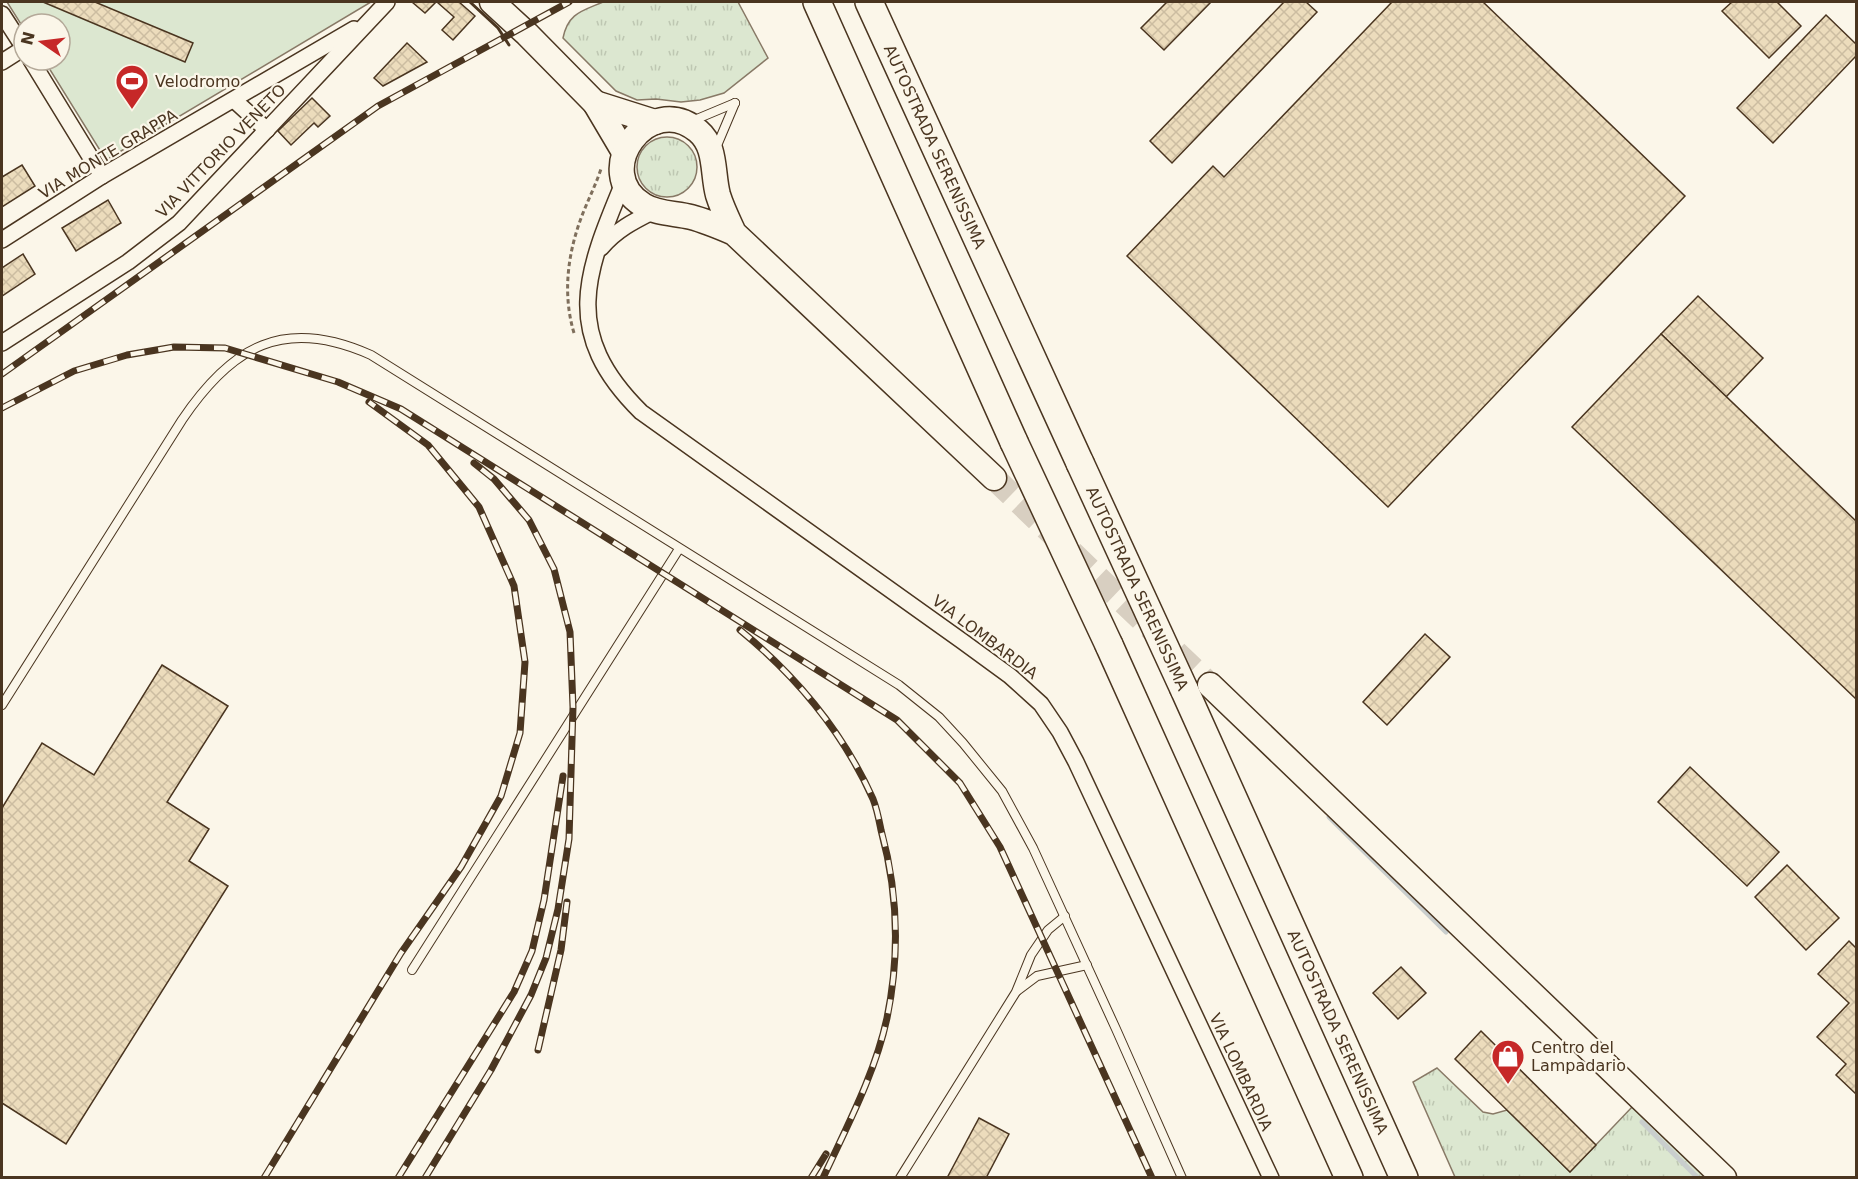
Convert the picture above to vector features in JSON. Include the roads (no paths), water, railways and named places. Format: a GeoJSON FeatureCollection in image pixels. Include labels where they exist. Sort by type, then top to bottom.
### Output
{"type":"FeatureCollection","features":[{"type":"Feature","properties":{"kind":"highway"},"geometry":{"type":"LineString","coordinates":[[817,2],[1014,442],[1109,645],[1349,1178]]}},
{"type":"Feature","properties":{"kind":"highway","name":"AUTOSTRADA SERENISSIMA"},"geometry":{"type":"LineString","coordinates":[[869,2],[1080,463],[1197,687],[1404,1178]]}},
{"type":"Feature","properties":{"kind":"main road"},"geometry":{"type":"LineString","coordinates":[[492,2],[528,34],[595,103],[624,152]]}},
{"type":"Feature","properties":{"kind":"main road"},"geometry":{"type":"LineString","coordinates":[[595,103],[655,122]]}},
{"type":"Feature","properties":{"kind":"main road"},"geometry":{"type":"LineString","coordinates":[[734,233],[704,221],[662,212],[641,204],[631,194],[624,181],[622,166],[624,152],[631,139],[641,129],[655,122],[669,120],[684,123],[698,132],[708,144],[723,210],[734,233],[994,478]]}},
{"type":"Feature","properties":{"kind":"main road"},"geometry":{"type":"LineString","coordinates":[[662,212],[685,209],[698,201],[708,189],[713,166]]}},
{"type":"Feature","properties":{"kind":"main road"},"geometry":{"type":"LineString","coordinates":[[1197,687],[1724,1178]]}},
{"type":"Feature","properties":{"kind":"street","name":"VIA VITTORIO VENETO"},"geometry":{"type":"LineString","coordinates":[[2,343],[128,262],[164,236],[186,216],[387,2]]}},
{"type":"Feature","properties":{"kind":"street"},"geometry":{"type":"LineString","coordinates":[[2,14],[12,29]]}},
{"type":"Feature","properties":{"kind":"street","name":"VIA MONTE GRAPPA"},"geometry":{"type":"LineString","coordinates":[[2,240],[102,176],[370,20]]}},
{"type":"Feature","properties":{"kind":"street"},"geometry":{"type":"LineString","coordinates":[[38,72],[102,176]]}},
{"type":"Feature","properties":{"kind":"street"},"geometry":{"type":"LineString","coordinates":[[234,100],[267,130]]}},
{"type":"Feature","properties":{"kind":"street","name":"VIA LOMBARDIA"},"geometry":{"type":"LineString","coordinates":[[624,181],[594,264],[588,288],[587,313],[592,338],[601,362],[614,382],[641,412],[962,641],[1016,682],[1049,714],[1076,762],[1270,1178]]}},
{"type":"Feature","properties":{"kind":"street","name":"VIA LOMBARDIA"},"geometry":{"type":"LineString","coordinates":[[594,264],[602,247],[613,234],[662,212]]}},
{"type":"Feature","properties":{"kind":"lane"},"geometry":{"type":"LineString","coordinates":[[684,123],[735,103],[713,166]]}},
{"type":"Feature","properties":{"kind":"lane"},"geometry":{"type":"LineString","coordinates":[[2,705],[199,396],[219,372],[232,362],[270,342],[285,338],[324,340],[346,345],[371,355],[899,685],[939,717],[1002,790],[1033,848],[1182,1178]]}},
{"type":"Feature","properties":{"kind":"lane"},"geometry":{"type":"LineString","coordinates":[[412,970],[679,549]]}},
{"type":"Feature","properties":{"kind":"lane"},"geometry":{"type":"LineString","coordinates":[[900,1178],[1016,992],[1031,955],[1048,930],[1065,916]]}},
{"type":"Feature","properties":{"kind":"lane"},"geometry":{"type":"LineString","coordinates":[[1016,992],[1037,976],[1087,965]]}},
{"type":"Feature","properties":{"kind":"waterway"},"geometry":{"type":"LineString","coordinates":[[1329,817],[1446,932]]}},
{"type":"Feature","properties":{"kind":"waterway"},"geometry":{"type":"LineString","coordinates":[[1642,1122],[1698,1178]]}},
{"type":"Feature","properties":{"kind":"tunnel"},"geometry":{"type":"LineString","coordinates":[[994,478],[1210,685]]}},
{"type":"Feature","properties":{"kind":"railway"},"geometry":{"type":"LineString","coordinates":[[2,374],[378,106],[569,2]]}},
{"type":"Feature","properties":{"kind":"railway"},"geometry":{"type":"LineString","coordinates":[[2,408],[74,371],[127,355],[174,347],[225,348],[338,382],[401,409],[897,720],[960,783],[1000,847],[1152,1178]]}},
{"type":"Feature","properties":{"kind":"railway"},"geometry":{"type":"LineString","coordinates":[[264,1178],[401,953],[461,867],[501,796],[520,733],[525,662],[514,586],[479,507],[428,445],[369,402]]}},
{"type":"Feature","properties":{"kind":"railway"},"geometry":{"type":"LineString","coordinates":[[425,1178],[491,1070],[531,995],[546,958],[558,909],[569,839],[573,707],[570,632],[554,569],[529,520],[494,479],[474,463]]}},
{"type":"Feature","properties":{"kind":"railway"},"geometry":{"type":"LineString","coordinates":[[740,630],[799,686],[847,751],[861,774],[878,814],[891,877],[895,947],[887,1018],[868,1080],[823,1178]]}},
{"type":"Feature","properties":{"kind":"railway"},"geometry":{"type":"LineString","coordinates":[[398,1178],[514,992],[532,951],[544,900],[563,776]]}},
{"type":"Feature","properties":{"kind":"railway"},"geometry":{"type":"LineString","coordinates":[[538,1050],[561,950],[567,902]]}},
{"type":"Feature","properties":{"kind":"railway"},"geometry":{"type":"LineString","coordinates":[[811,1178],[826,1154]]}},
{"type":"Feature","properties":{"kind":"place","name":"Velodromo"},"geometry":{"type":"Point","coordinates":[132,110]}},
{"type":"Feature","properties":{"kind":"place","name":"Centro del Lampadario"},"geometry":{"type":"Point","coordinates":[1508,1085]}}]}
